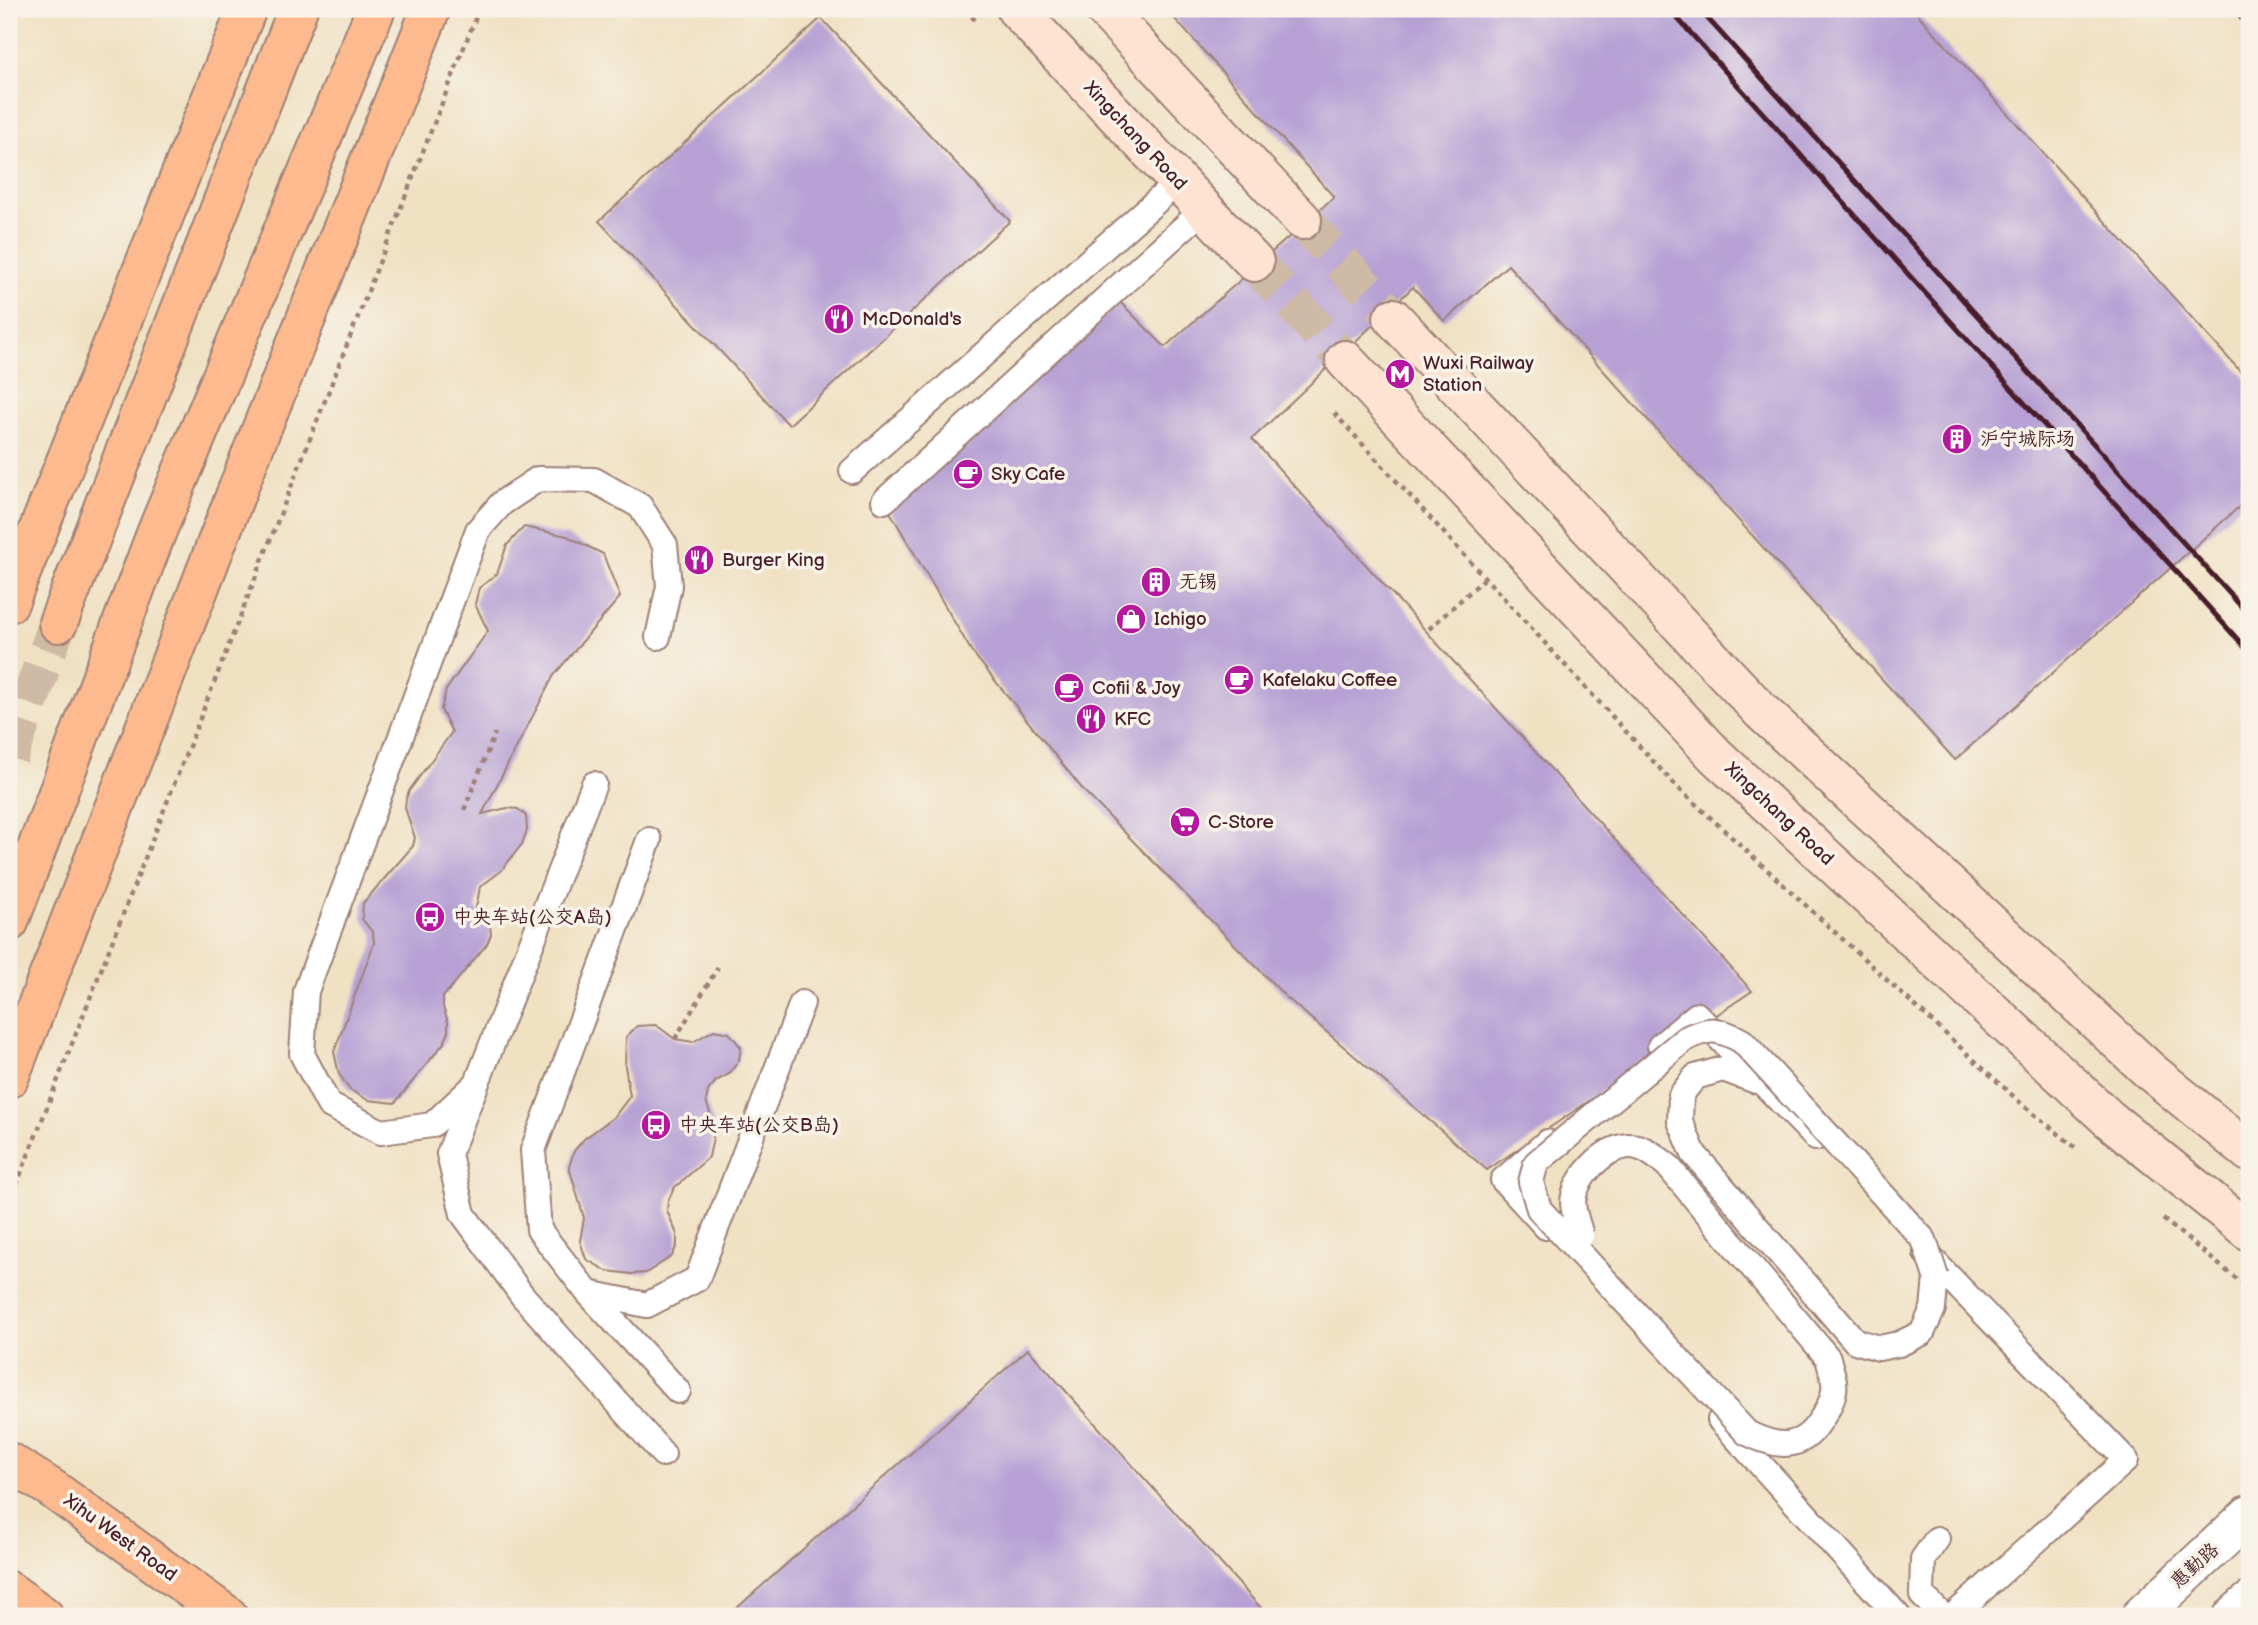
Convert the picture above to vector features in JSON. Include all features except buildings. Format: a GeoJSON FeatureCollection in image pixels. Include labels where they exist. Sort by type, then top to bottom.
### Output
{"type":"FeatureCollection","features":[{"type":"Feature","properties":{"kind":"main road"},"geometry":{"type":"LineString","coordinates":[[9,603],[247,9]]}},
{"type":"Feature","properties":{"kind":"main road"},"geometry":{"type":"LineString","coordinates":[[58,623],[298,9]]}},
{"type":"Feature","properties":{"kind":"main road"},"geometry":{"type":"LineString","coordinates":[[9,922],[157,531],[376,9]]}},
{"type":"Feature","properties":{"kind":"main road"},"geometry":{"type":"LineString","coordinates":[[9,1078],[249,460],[431,9]]}},
{"type":"Feature","properties":{"kind":"main road","name":"Xingchang Road"},"geometry":{"type":"LineString","coordinates":[[1016,9],[1254,262]]}},
{"type":"Feature","properties":{"kind":"main road"},"geometry":{"type":"LineString","coordinates":[[1104,9],[1302,219]]}},
{"type":"Feature","properties":{"kind":"main road"},"geometry":{"type":"LineString","coordinates":[[1393,318],[1761,711],[2150,1071],[2249,1152]]}},
{"type":"Feature","properties":{"kind":"main road","name":"Xingchang Road"},"geometry":{"type":"LineString","coordinates":[[1345,360],[1716,756],[2109,1119],[2249,1231]]}},
{"type":"Feature","properties":{"kind":"main road","name":"Xihu West Road"},"geometry":{"type":"LineString","coordinates":[[9,1462],[51,1488],[228,1616]]}},
{"type":"Feature","properties":{"kind":"main road"},"geometry":{"type":"LineString","coordinates":[[9,1591],[44,1616]]}},
{"type":"Feature","properties":{"kind":"street","name":"惠勤路"},"geometry":{"type":"LineString","coordinates":[[2140,1616],[2249,1515]]}},
{"type":"Feature","properties":{"kind":"street"},"geometry":{"type":"LineString","coordinates":[[2233,1616],[2249,1602]]}},
{"type":"Feature","properties":{"kind":"lane"},"geometry":{"type":"LineString","coordinates":[[852,471],[1191,196]]}},
{"type":"Feature","properties":{"kind":"lane"},"geometry":{"type":"LineString","coordinates":[[884,501],[1191,196]]}},
{"type":"Feature","properties":{"kind":"lane"},"geometry":{"type":"LineString","coordinates":[[476,1084],[432,1125],[381,1132],[329,1105],[302,1054],[306,991],[478,530],[502,503],[538,479],[594,480],[640,506],[665,545],[669,586],[658,638]]}},
{"type":"Feature","properties":{"kind":"lane"},"geometry":{"type":"LineString","coordinates":[[594,784],[449,1154],[463,1214],[522,1295],[663,1454]]}},
{"type":"Feature","properties":{"kind":"lane"},"geometry":{"type":"LineString","coordinates":[[649,840],[533,1150],[539,1230],[588,1293],[678,1391]]}},
{"type":"Feature","properties":{"kind":"lane"},"geometry":{"type":"LineString","coordinates":[[588,1293],[647,1306],[697,1279],[802,1003]]}},
{"type":"Feature","properties":{"kind":"lane"},"geometry":{"type":"LineString","coordinates":[[1898,1616],[1503,1180],[1697,1015],[2126,1460],[1952,1616]]}},
{"type":"Feature","properties":{"kind":"lane"},"geometry":{"type":"LineString","coordinates":[[1592,1278],[1581,1234],[1573,1204],[1578,1184],[1588,1169],[1605,1155],[1628,1146],[1648,1151],[1667,1165],[1828,1358],[1835,1389],[1829,1408],[1814,1430],[1796,1443],[1769,1444],[1747,1433],[1539,1209],[1531,1182],[1536,1163],[1685,1039],[1703,1030],[1723,1030],[1742,1041],[1924,1240],[1936,1277],[1933,1309],[1922,1333],[1899,1344],[1879,1348],[1856,1341],[1694,1154],[1680,1121],[1681,1095],[1695,1077],[1723,1069],[1762,1083]]}},
{"type":"Feature","properties":{"kind":"lane"},"geometry":{"type":"LineString","coordinates":[[1937,1538],[1923,1559],[1922,1595],[1943,1616]]}},
{"type":"Feature","properties":{"kind":"path"},"geometry":{"type":"LineString","coordinates":[[9,1204],[479,9]]}},
{"type":"Feature","properties":{"kind":"path"},"geometry":{"type":"LineString","coordinates":[[1429,629],[1484,579]]}},
{"type":"Feature","properties":{"kind":"path"},"geometry":{"type":"LineString","coordinates":[[464,810],[495,733]]}},
{"type":"Feature","properties":{"kind":"path"},"geometry":{"type":"LineString","coordinates":[[675,1039],[718,967]]}},
{"type":"Feature","properties":{"kind":"tunnel"},"geometry":{"type":"LineString","coordinates":[[1302,220],[1393,318]]}},
{"type":"Feature","properties":{"kind":"tunnel"},"geometry":{"type":"LineString","coordinates":[[1254,262],[1345,360]]}},
{"type":"Feature","properties":{"kind":"tunnel"},"geometry":{"type":"LineString","coordinates":[[9,757],[58,623]]}},
{"type":"Feature","properties":{"kind":"railway"},"geometry":{"type":"LineString","coordinates":[[1669,9],[2249,652]]}},
{"type":"Feature","properties":{"kind":"railway"},"geometry":{"type":"LineString","coordinates":[[1699,9],[2249,615]]}},
{"type":"Feature","properties":{"kind":"railway"},"geometry":{"type":"LineString","coordinates":[[2233,9],[2249,26]]}},
{"type":"Feature","properties":{"kind":"place","name":"McDonald's"},"geometry":{"type":"Point","coordinates":[839,319]}},
{"type":"Feature","properties":{"kind":"place","name":"Wuxi Railway Station"},"geometry":{"type":"Point","coordinates":[1400,374]}},
{"type":"Feature","properties":{"kind":"place","name":"沪宁城际场"},"geometry":{"type":"Point","coordinates":[1957,439]}},
{"type":"Feature","properties":{"kind":"place","name":"Sky Cafe"},"geometry":{"type":"Point","coordinates":[968,474]}},
{"type":"Feature","properties":{"kind":"place","name":"Burger King"},"geometry":{"type":"Point","coordinates":[699,560]}},
{"type":"Feature","properties":{"kind":"place","name":"无锡"},"geometry":{"type":"Point","coordinates":[1156,582]}},
{"type":"Feature","properties":{"kind":"place","name":"Ichigo"},"geometry":{"type":"Point","coordinates":[1131,619]}},
{"type":"Feature","properties":{"kind":"place","name":"Kafelaku Coffee"},"geometry":{"type":"Point","coordinates":[1239,680]}},
{"type":"Feature","properties":{"kind":"place","name":"Cofii & Joy"},"geometry":{"type":"Point","coordinates":[1069,688]}},
{"type":"Feature","properties":{"kind":"place","name":"KFC"},"geometry":{"type":"Point","coordinates":[1091,719]}},
{"type":"Feature","properties":{"kind":"place","name":"C-Store"},"geometry":{"type":"Point","coordinates":[1185,822]}},
{"type":"Feature","properties":{"kind":"place","name":"中央车站(公交A岛)"},"geometry":{"type":"Point","coordinates":[430,917]}},
{"type":"Feature","properties":{"kind":"place","name":"中央车站(公交B岛)"},"geometry":{"type":"Point","coordinates":[656,1125]}}]}
